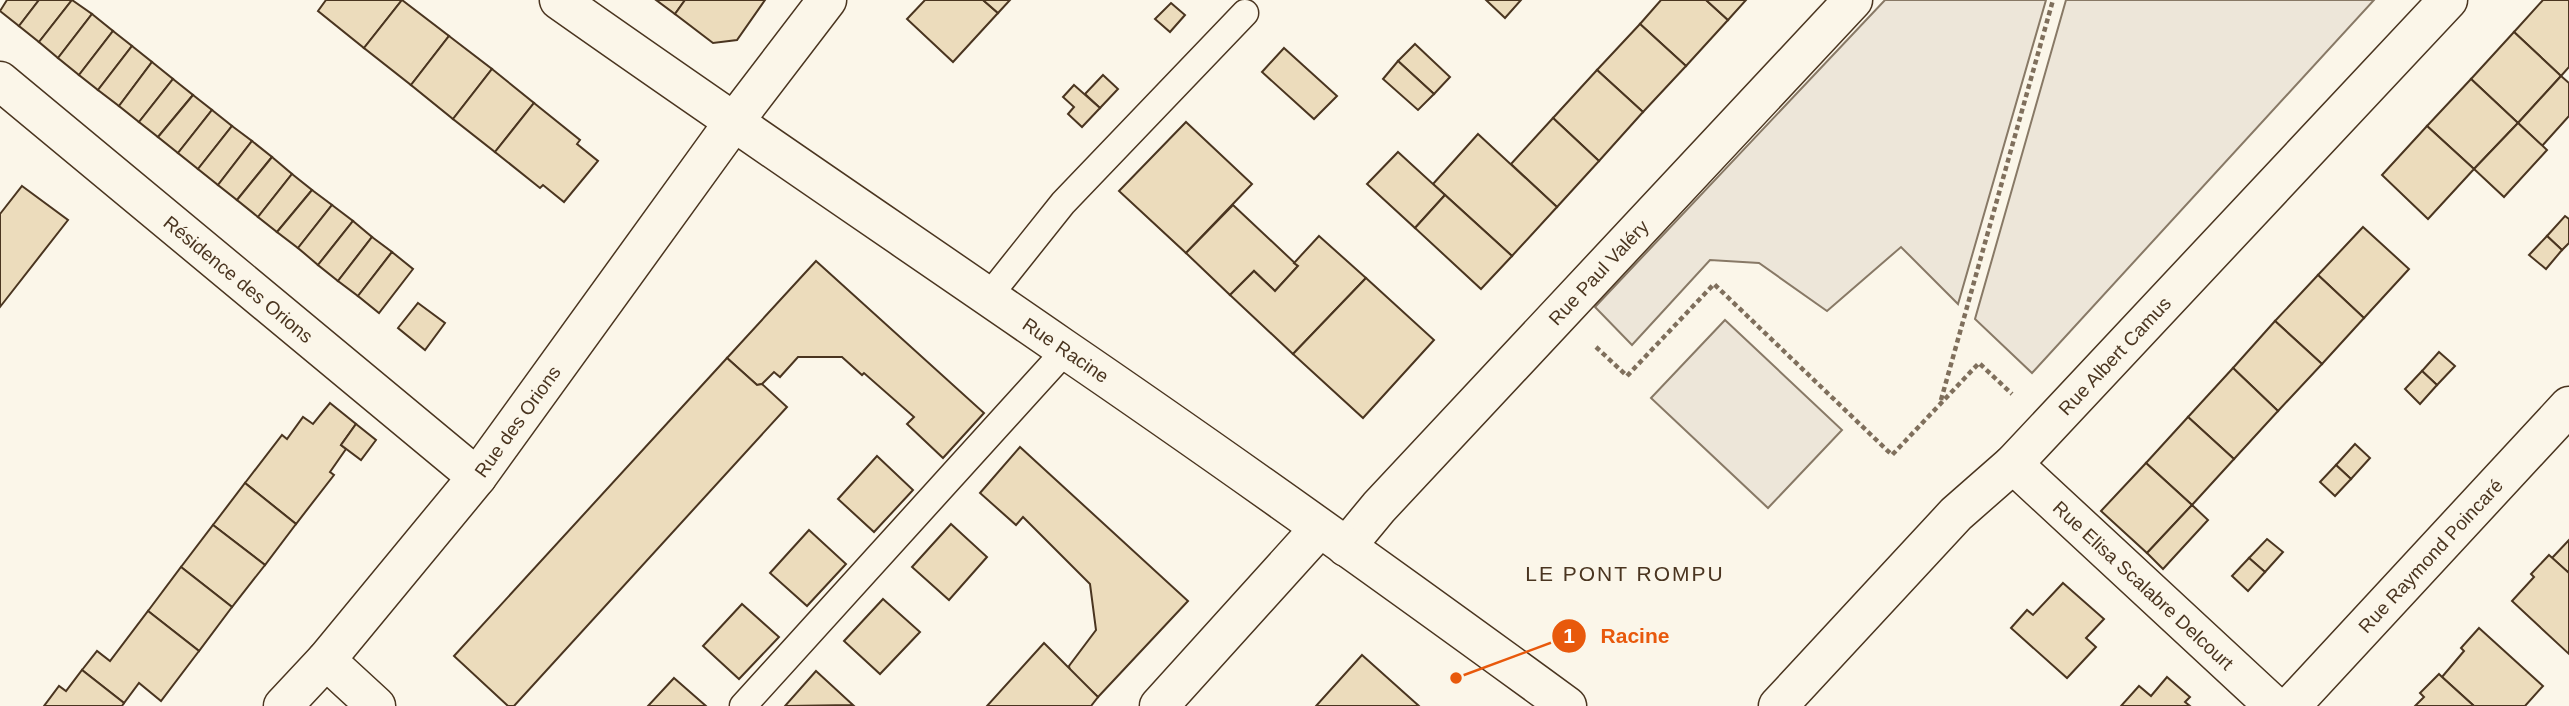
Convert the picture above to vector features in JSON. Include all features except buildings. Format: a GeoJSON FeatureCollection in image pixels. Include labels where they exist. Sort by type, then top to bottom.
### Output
{"type":"FeatureCollection","features":[{"type":"Feature","properties":{"kind":"street","name":"Rue Racine"},"geometry":{"type":"LineString","coordinates":[[559,0],[733,123],[1066,350],[1567,706]]}},
{"type":"Feature","properties":{"kind":"street","name":"Rue des Orions"},"geometry":{"type":"LineString","coordinates":[[283,706],[326,660],[477,477],[733,123],[827,0]]}},
{"type":"Feature","properties":{"kind":"street","name":"Rue Paul Valéry"},"geometry":{"type":"LineString","coordinates":[[1159,706],[1333,538],[1379,507],[1853,0]]}},
{"type":"Feature","properties":{"kind":"street","name":"Rue Albert Camus"},"geometry":{"type":"LineString","coordinates":[[1779,706],[1956,514],[2013,464],[2448,0]]}},
{"type":"Feature","properties":{"kind":"street","name":"Résidence des Orions"},"geometry":{"type":"LineString","coordinates":[[0,81],[477,477]]}},
{"type":"Feature","properties":{"kind":"street","name":"Rue Raymond Poincaré"},"geometry":{"type":"LineString","coordinates":[[2291,706],[2569,406]]}},
{"type":"Feature","properties":{"kind":"street","name":"Rue Elisa Scalabre Delcourt"},"geometry":{"type":"LineString","coordinates":[[2013,464],[2274,706]]}},
{"type":"Feature","properties":{"kind":"street"},"geometry":{"type":"LineString","coordinates":[[326,660],[376,706]]}},
{"type":"Feature","properties":{"kind":"lane"},"geometry":{"type":"LineString","coordinates":[[988,297],[1063,203],[1245,13]]}},
{"type":"Feature","properties":{"kind":"lane"},"geometry":{"type":"LineString","coordinates":[[743,706],[1066,350]]}},
{"type":"Feature","properties":{"kind":"path"},"geometry":{"type":"LineString","coordinates":[[1940,404],[2053,0]]}},
{"type":"Feature","properties":{"kind":"path"},"geometry":{"type":"LineString","coordinates":[[1560,313],[1627,376],[1714,284],[1892,455],[1979,363],[2047,427]]}},
{"type":"Feature","properties":{"kind":"shaded area"},"geometry":{"type":"Polygon","coordinates":[[[1885,0],[2046,0],[1958,304],[1901,247],[1827,311],[1759,263],[1710,260],[1632,345],[1595,307],[1885,0]]]}},
{"type":"Feature","properties":{"kind":"shaded area"},"geometry":{"type":"Polygon","coordinates":[[[2066,0],[2374,0],[2032,373],[1975,319],[2066,0]]]}},
{"type":"Feature","properties":{"kind":"shaded area"},"geometry":{"type":"Polygon","coordinates":[[[1725,320],[1842,430],[1768,508],[1651,398],[1725,320]]]}},
{"type":"Feature","properties":{"kind":"place","name":"Racine"},"geometry":{"type":"Point","coordinates":[1456,678]}},
{"type":"Feature","properties":{"kind":"district","name":"LE PONT ROMPU"},"geometry":{"type":"Point","coordinates":[1625,574]}}]}
